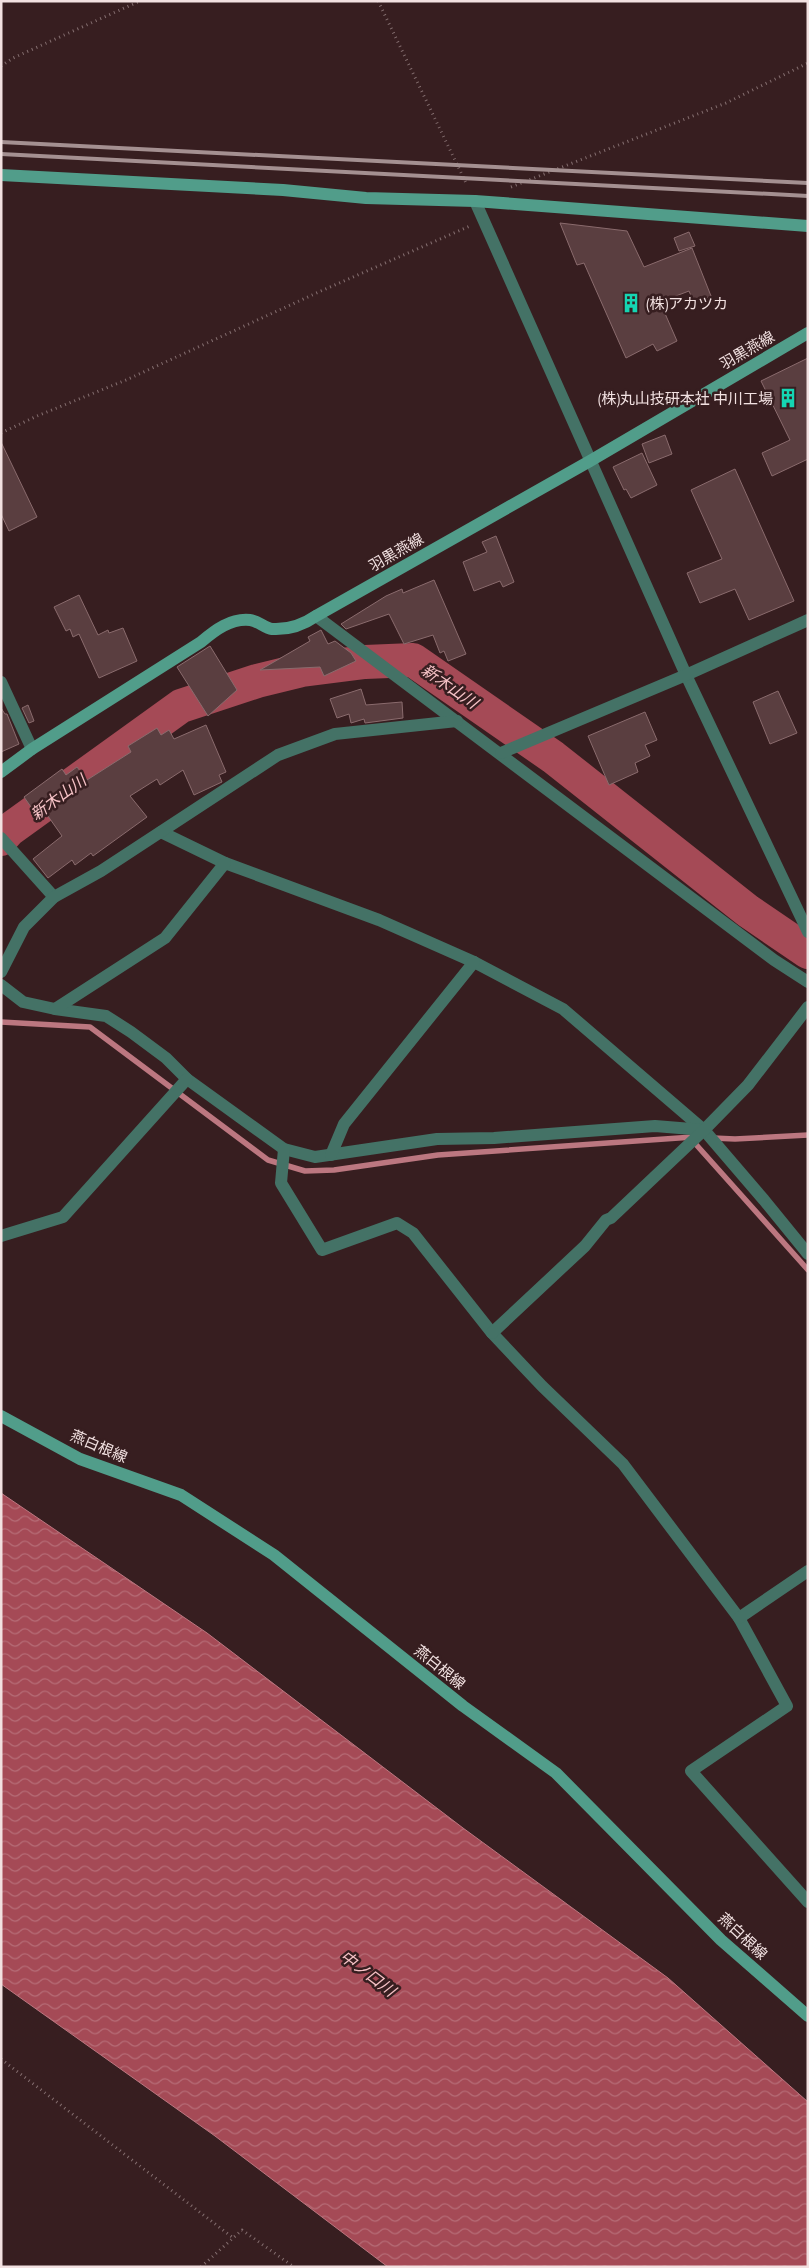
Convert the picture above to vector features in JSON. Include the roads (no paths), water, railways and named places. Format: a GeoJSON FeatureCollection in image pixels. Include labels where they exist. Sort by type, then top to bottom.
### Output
{"type":"FeatureCollection","features":[{"type":"Feature","properties":{"kind":"main road"},"geometry":{"type":"LineString","coordinates":[[1,175],[284,190],[366,198],[475,201],[808,226]]}},
{"type":"Feature","properties":{"kind":"main road","name":"羽黒燕線"},"geometry":{"type":"LineString","coordinates":[[1,772],[32,749],[201,642],[217,629],[229,623],[250,620],[272,629],[302,626],[316,616],[590,461],[808,333]]}},
{"type":"Feature","properties":{"kind":"main road","name":"燕白根線"},"geometry":{"type":"LineString","coordinates":[[1,1416],[80,1459],[181,1496],[274,1555],[463,1706],[556,1773],[722,1940],[808,2016]]}},
{"type":"Feature","properties":{"kind":"street"},"geometry":{"type":"LineString","coordinates":[[475,201],[482,221],[686,675],[808,932]]}},
{"type":"Feature","properties":{"kind":"street"},"geometry":{"type":"LineString","coordinates":[[316,616],[501,753],[774,960],[808,982]]}},
{"type":"Feature","properties":{"kind":"street"},"geometry":{"type":"LineString","coordinates":[[501,753],[686,675],[808,620]]}},
{"type":"Feature","properties":{"kind":"street"},"geometry":{"type":"LineString","coordinates":[[1,682],[32,749]]}},
{"type":"Feature","properties":{"kind":"street"},"geometry":{"type":"LineString","coordinates":[[1,972],[24,927],[54,897],[161,832],[278,755],[335,734],[457,721]]}},
{"type":"Feature","properties":{"kind":"street"},"geometry":{"type":"LineString","coordinates":[[161,832],[225,863],[379,920],[474,962],[564,1009],[704,1130],[808,1254]]}},
{"type":"Feature","properties":{"kind":"street"},"geometry":{"type":"LineString","coordinates":[[1,838],[54,897]]}},
{"type":"Feature","properties":{"kind":"street"},"geometry":{"type":"LineString","coordinates":[[55,1009],[165,938],[225,863]]}},
{"type":"Feature","properties":{"kind":"street"},"geometry":{"type":"LineString","coordinates":[[330,1155],[344,1124],[474,962]]}},
{"type":"Feature","properties":{"kind":"street"},"geometry":{"type":"LineString","coordinates":[[1,985],[23,1002],[55,1009],[106,1016],[166,1058],[187,1079],[284,1149],[315,1157],[437,1139],[494,1138],[655,1126],[704,1130]]}},
{"type":"Feature","properties":{"kind":"street"},"geometry":{"type":"LineString","coordinates":[[492,1333],[585,1246],[606,1220],[611,1218],[704,1130],[748,1085],[808,1007]]}},
{"type":"Feature","properties":{"kind":"street"},"geometry":{"type":"LineString","coordinates":[[1,1236],[63,1217],[187,1079]]}},
{"type":"Feature","properties":{"kind":"street"},"geometry":{"type":"LineString","coordinates":[[284,1149],[281,1182],[322,1250],[397,1223],[413,1233],[492,1333],[542,1386],[623,1464],[739,1618],[787,1706],[691,1771],[808,1902]]}},
{"type":"Feature","properties":{"kind":"street"},"geometry":{"type":"LineString","coordinates":[[739,1618],[808,1571]]}},
{"type":"Feature","properties":{"kind":"water","name":"中ノ口川"},"geometry":{"type":"Polygon","coordinates":[[[1,1493],[207,1633],[463,1828],[668,1978],[808,2102],[808,2267],[388,2267],[215,2136],[1,1984],[1,1493]]]}},
{"type":"Feature","properties":{"kind":"waterway","name":"新木山川"},"geometry":{"type":"LineString","coordinates":[[1,839],[9,830],[181,706],[257,681],[302,670],[365,662],[413,660],[553,757],[748,911],[808,952]]}},
{"type":"Feature","properties":{"kind":"waterway"},"geometry":{"type":"LineString","coordinates":[[1,1022],[90,1027],[268,1160],[305,1171],[334,1170],[438,1155],[693,1137]]}},
{"type":"Feature","properties":{"kind":"waterway"},"geometry":{"type":"LineString","coordinates":[[713,1138],[735,1139],[808,1135]]}},
{"type":"Feature","properties":{"kind":"waterway"},"geometry":{"type":"LineString","coordinates":[[692,1140],[808,1270]]}},
{"type":"Feature","properties":{"kind":"railway"},"geometry":{"type":"LineString","coordinates":[[1,142],[808,183]]}},
{"type":"Feature","properties":{"kind":"railway"},"geometry":{"type":"LineString","coordinates":[[1,154],[808,196]]}},
{"type":"Feature","properties":{"kind":"place","name":"(株)アカツカ"},"geometry":{"type":"Point","coordinates":[631,303]}},
{"type":"Feature","properties":{"kind":"place","name":"(株)丸山技研本社 中川工場"},"geometry":{"type":"Point","coordinates":[788,398]}}]}
